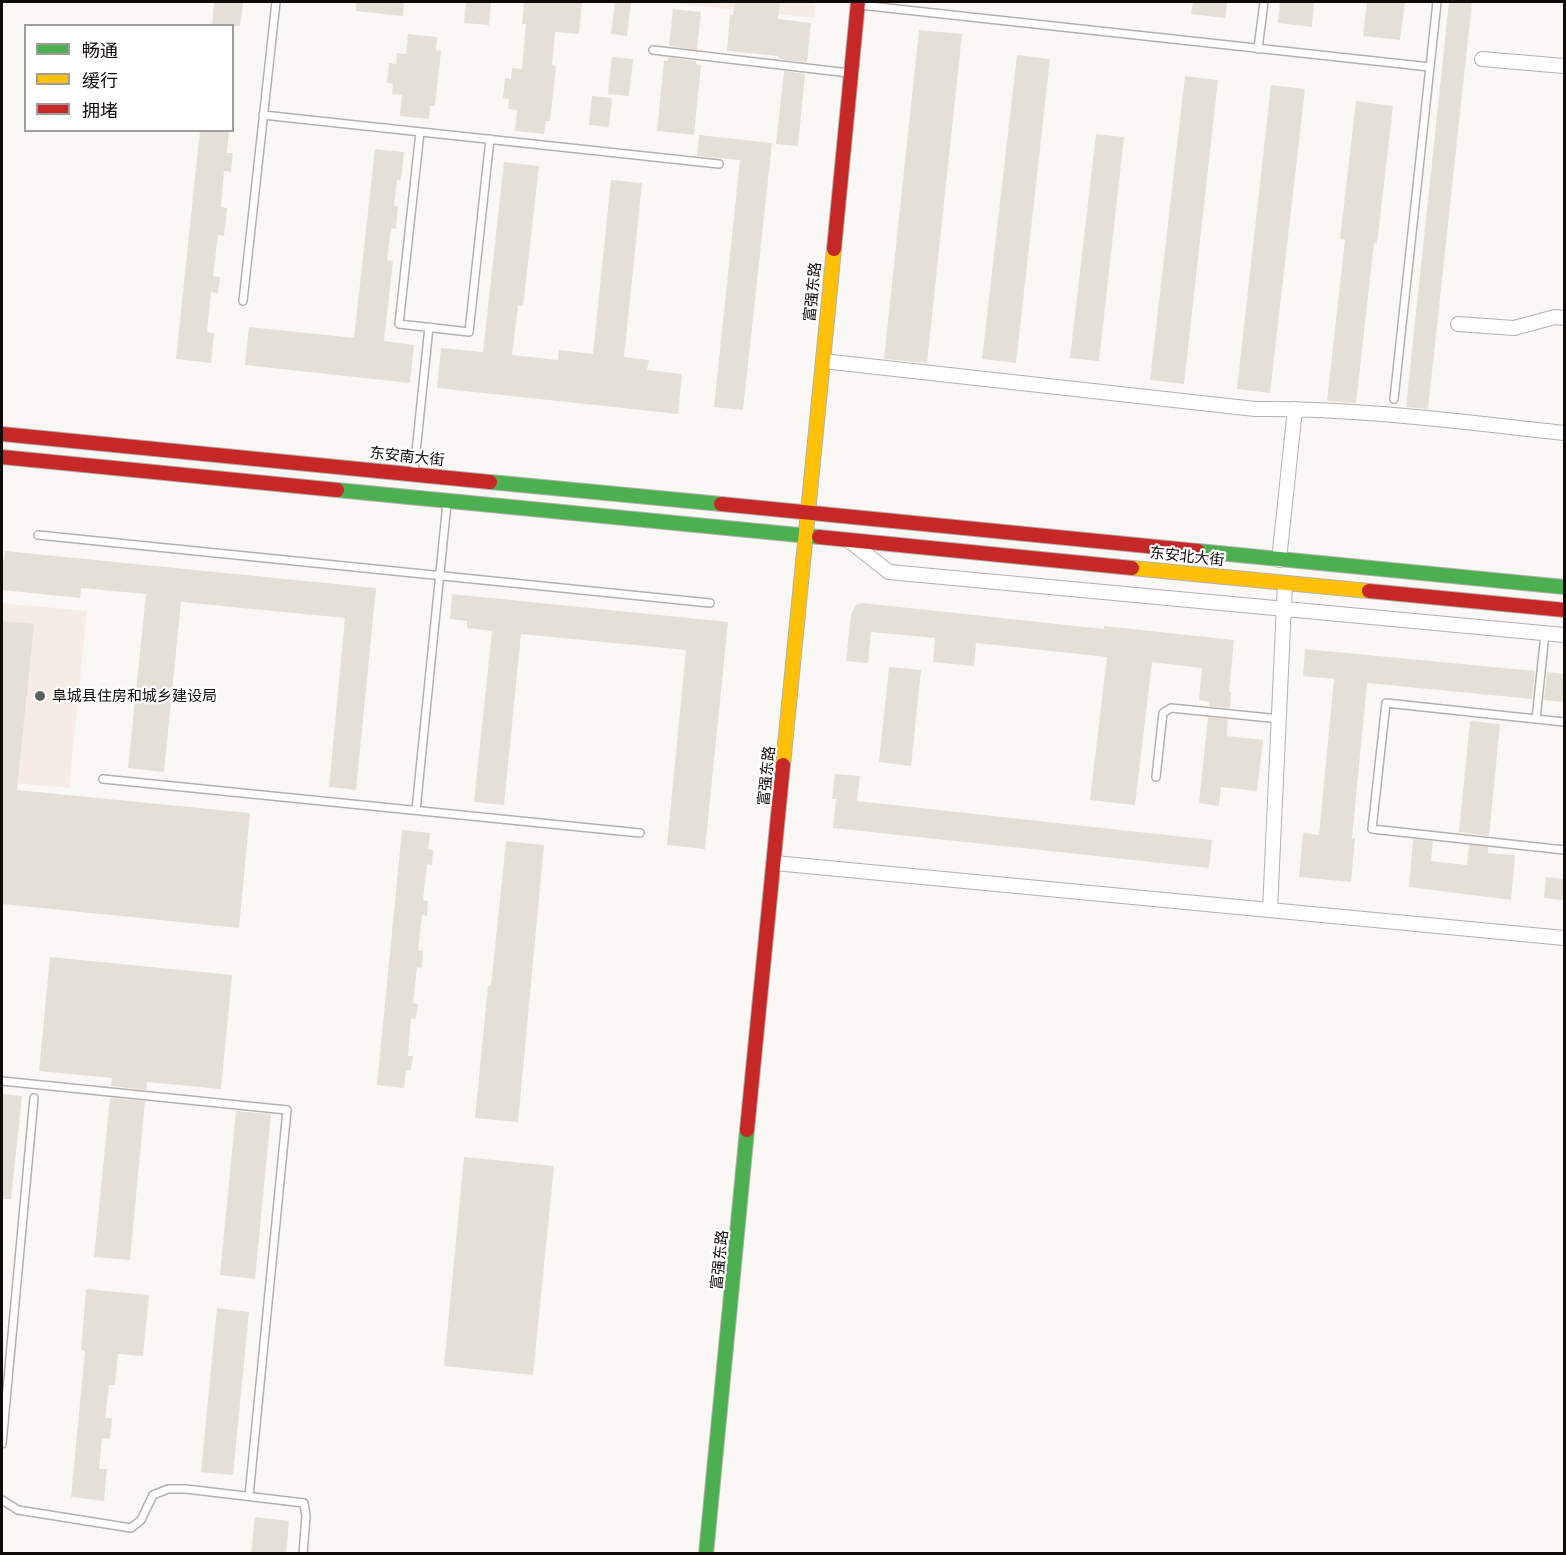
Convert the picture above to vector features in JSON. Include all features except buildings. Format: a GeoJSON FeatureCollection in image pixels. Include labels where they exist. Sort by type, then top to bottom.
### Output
{"type":"FeatureCollection","features":[{"type":"Feature","properties":{"kind":"main road","name":"富强东路"},"geometry":{"type":"LineString","coordinates":[[706,1554],[858,3]]}},
{"type":"Feature","properties":{"kind":"main road","name":"东安南大街"},"geometry":{"type":"LineString","coordinates":[[2,434],[809,514]]}},
{"type":"Feature","properties":{"kind":"main road"},"geometry":{"type":"LineString","coordinates":[[2,457],[806,536]]}},
{"type":"Feature","properties":{"kind":"main road","name":"东安北大街"},"geometry":{"type":"LineString","coordinates":[[809,514],[1564,587]]}},
{"type":"Feature","properties":{"kind":"main road","name":"东安北大街"},"geometry":{"type":"LineString","coordinates":[[806,536],[1564,610]]}},
{"type":"Feature","properties":{"kind":"street"},"geometry":{"type":"LineString","coordinates":[[1482,59],[1564,66]]}},
{"type":"Feature","properties":{"kind":"street"},"geometry":{"type":"LineString","coordinates":[[1458,324],[1514,328],[1555,317],[1564,318]]}},
{"type":"Feature","properties":{"kind":"street"},"geometry":{"type":"LineString","coordinates":[[823,361],[1255,409],[1295,409],[1387,415],[1564,433]]}},
{"type":"Feature","properties":{"kind":"street"},"geometry":{"type":"LineString","coordinates":[[1279,560],[1295,409]]}},
{"type":"Feature","properties":{"kind":"street"},"geometry":{"type":"LineString","coordinates":[[848,540],[889,572],[1564,635]]}},
{"type":"Feature","properties":{"kind":"street"},"geometry":{"type":"LineString","coordinates":[[1270,910],[1285,583]]}},
{"type":"Feature","properties":{"kind":"street"},"geometry":{"type":"LineString","coordinates":[[775,863],[1564,938]]}},
{"type":"Feature","properties":{"kind":"lane"},"geometry":{"type":"LineString","coordinates":[[243,301],[276,2]]}},
{"type":"Feature","properties":{"kind":"lane"},"geometry":{"type":"LineString","coordinates":[[1258,49],[1264,2]]}},
{"type":"Feature","properties":{"kind":"lane"},"geometry":{"type":"LineString","coordinates":[[1394,399],[1437,2]]}},
{"type":"Feature","properties":{"kind":"lane"},"geometry":{"type":"LineString","coordinates":[[858,3],[1430,67]]}},
{"type":"Feature","properties":{"kind":"lane"},"geometry":{"type":"LineString","coordinates":[[653,50],[851,74]]}},
{"type":"Feature","properties":{"kind":"lane"},"geometry":{"type":"LineString","coordinates":[[263,115],[719,164]]}},
{"type":"Feature","properties":{"kind":"lane"},"geometry":{"type":"LineString","coordinates":[[420,132],[399,324],[469,332],[490,139]]}},
{"type":"Feature","properties":{"kind":"lane"},"geometry":{"type":"LineString","coordinates":[[413,475],[429,327]]}},
{"type":"Feature","properties":{"kind":"lane"},"geometry":{"type":"LineString","coordinates":[[416,810],[447,501]]}},
{"type":"Feature","properties":{"kind":"lane"},"geometry":{"type":"LineString","coordinates":[[38,535],[710,603]]}},
{"type":"Feature","properties":{"kind":"lane"},"geometry":{"type":"LineString","coordinates":[[1536,719],[1545,634]]}},
{"type":"Feature","properties":{"kind":"lane"},"geometry":{"type":"LineString","coordinates":[[1564,722],[1386,703],[1372,830],[1564,850]]}},
{"type":"Feature","properties":{"kind":"lane"},"geometry":{"type":"LineString","coordinates":[[1156,777],[1163,713],[1171,708],[1280,719]]}},
{"type":"Feature","properties":{"kind":"lane"},"geometry":{"type":"LineString","coordinates":[[103,779],[640,833]]}},
{"type":"Feature","properties":{"kind":"lane"},"geometry":{"type":"LineString","coordinates":[[2,1081],[286,1110],[249,1497]]}},
{"type":"Feature","properties":{"kind":"lane"},"geometry":{"type":"LineString","coordinates":[[2,1444],[34,1098]]}},
{"type":"Feature","properties":{"kind":"lane"},"geometry":{"type":"LineString","coordinates":[[2,1500],[18,1509],[131,1528],[141,1520],[153,1495],[168,1489],[186,1489],[304,1503],[306,1516],[303,1554]]}},
{"type":"Feature","properties":{"kind":"shaded area"},"geometry":{"type":"Polygon","coordinates":[[[672,2],[816,2],[814,18],[672,2]]]}},
{"type":"Feature","properties":{"kind":"shaded area","name":"阜城县住房和城乡建设局"},"geometry":{"type":"Polygon","coordinates":[[[2,603],[87,611],[69,788],[2,782],[2,603]]]}},
{"type":"Feature","properties":{"kind":"traffic: fast"},"geometry":{"type":"LineString","coordinates":[[490,482],[721,504]]}},
{"type":"Feature","properties":{"kind":"traffic: fast"},"geometry":{"type":"LineString","coordinates":[[337,490],[819,537]]}},
{"type":"Feature","properties":{"kind":"traffic: fast"},"geometry":{"type":"LineString","coordinates":[[1198,551],[1564,587]]}},
{"type":"Feature","properties":{"kind":"traffic: fast"},"geometry":{"type":"LineString","coordinates":[[706,1554],[747,1130]]}},
{"type":"Feature","properties":{"kind":"traffic: slow"},"geometry":{"type":"LineString","coordinates":[[783,765],[834,249]]}},
{"type":"Feature","properties":{"kind":"traffic: slow"},"geometry":{"type":"LineString","coordinates":[[1132,568],[1369,591]]}},
{"type":"Feature","properties":{"kind":"traffic: jam"},"geometry":{"type":"LineString","coordinates":[[834,249],[858,2]]}},
{"type":"Feature","properties":{"kind":"traffic: jam"},"geometry":{"type":"LineString","coordinates":[[2,434],[490,482]]}},
{"type":"Feature","properties":{"kind":"traffic: jam"},"geometry":{"type":"LineString","coordinates":[[2,457],[337,490]]}},
{"type":"Feature","properties":{"kind":"traffic: jam"},"geometry":{"type":"LineString","coordinates":[[721,504],[1198,551]]}},
{"type":"Feature","properties":{"kind":"traffic: jam"},"geometry":{"type":"LineString","coordinates":[[819,537],[1132,568]]}},
{"type":"Feature","properties":{"kind":"traffic: jam"},"geometry":{"type":"LineString","coordinates":[[1369,591],[1564,610]]}},
{"type":"Feature","properties":{"kind":"traffic: jam"},"geometry":{"type":"LineString","coordinates":[[747,1130],[783,765]]}},
{"type":"Feature","properties":{"kind":"place","name":"阜城县住房和城乡建设局"},"geometry":{"type":"Point","coordinates":[40,696]}}]}
